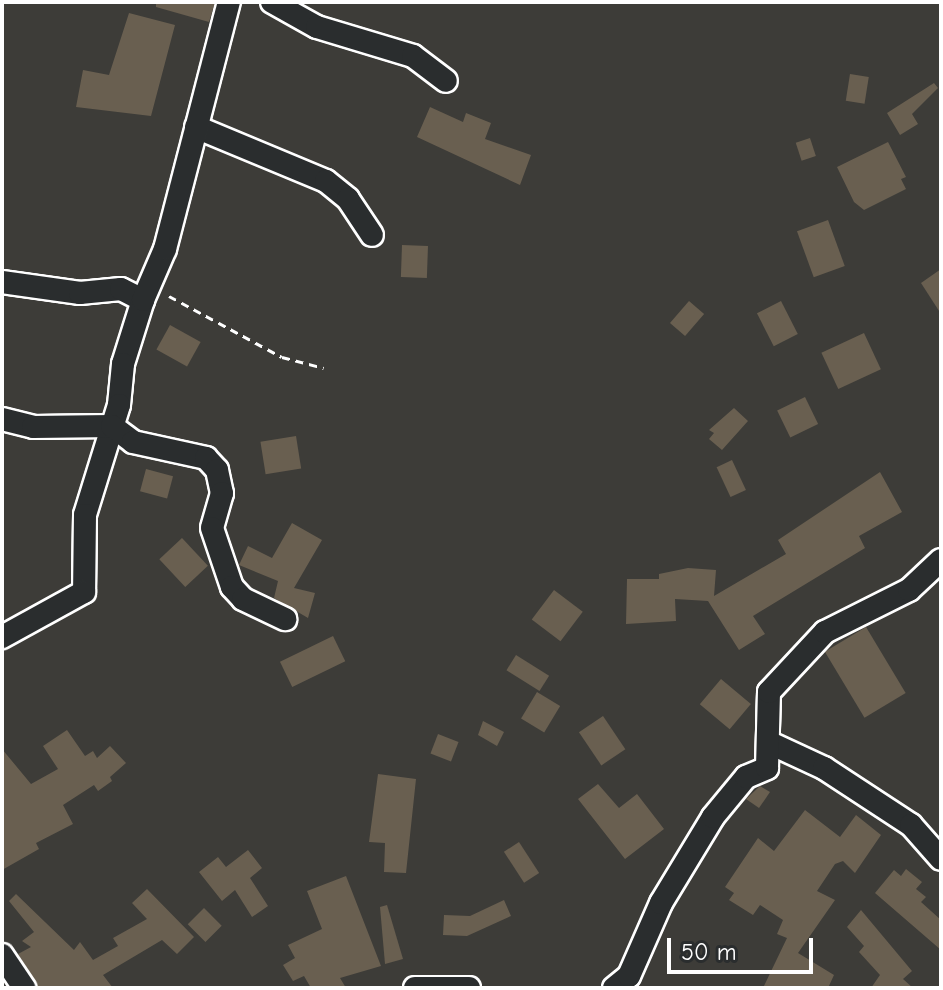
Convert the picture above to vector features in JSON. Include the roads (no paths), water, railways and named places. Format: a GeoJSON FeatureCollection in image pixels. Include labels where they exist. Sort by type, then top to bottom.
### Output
{"type":"FeatureCollection","features":[{"type":"Feature","properties":{"kind":"street"},"geometry":{"type":"LineString","coordinates":[[2,637],[84,592],[85,515],[112,426],[123,364],[196,127],[229,2]]}},
{"type":"Feature","properties":{"kind":"street"},"geometry":{"type":"LineString","coordinates":[[272,2],[317,27],[413,56],[446,81]]}},
{"type":"Feature","properties":{"kind":"street"},"geometry":{"type":"LineString","coordinates":[[196,127],[326,181],[348,199],[372,235]]}},
{"type":"Feature","properties":{"kind":"street"},"geometry":{"type":"LineString","coordinates":[[2,282],[80,293],[121,289],[147,293]]}},
{"type":"Feature","properties":{"kind":"street"},"geometry":{"type":"LineString","coordinates":[[2,419],[33,427],[112,426],[133,442],[206,458],[217,470],[222,493],[212,528],[232,587],[243,599],[285,619]]}},
{"type":"Feature","properties":{"kind":"street"},"geometry":{"type":"LineString","coordinates":[[614,988],[629,976],[661,903],[713,817],[746,777],[767,768],[769,692],[825,632],[909,590],[941,560]]}},
{"type":"Feature","properties":{"kind":"street"},"geometry":{"type":"LineString","coordinates":[[770,743],[824,768],[911,825],[941,859]]}},
{"type":"Feature","properties":{"kind":"street"},"geometry":{"type":"LineString","coordinates":[[2,955],[24,988]]}},
{"type":"Feature","properties":{"kind":"street"},"geometry":{"type":"LineString","coordinates":[[415,988],[469,988]]}}]}
